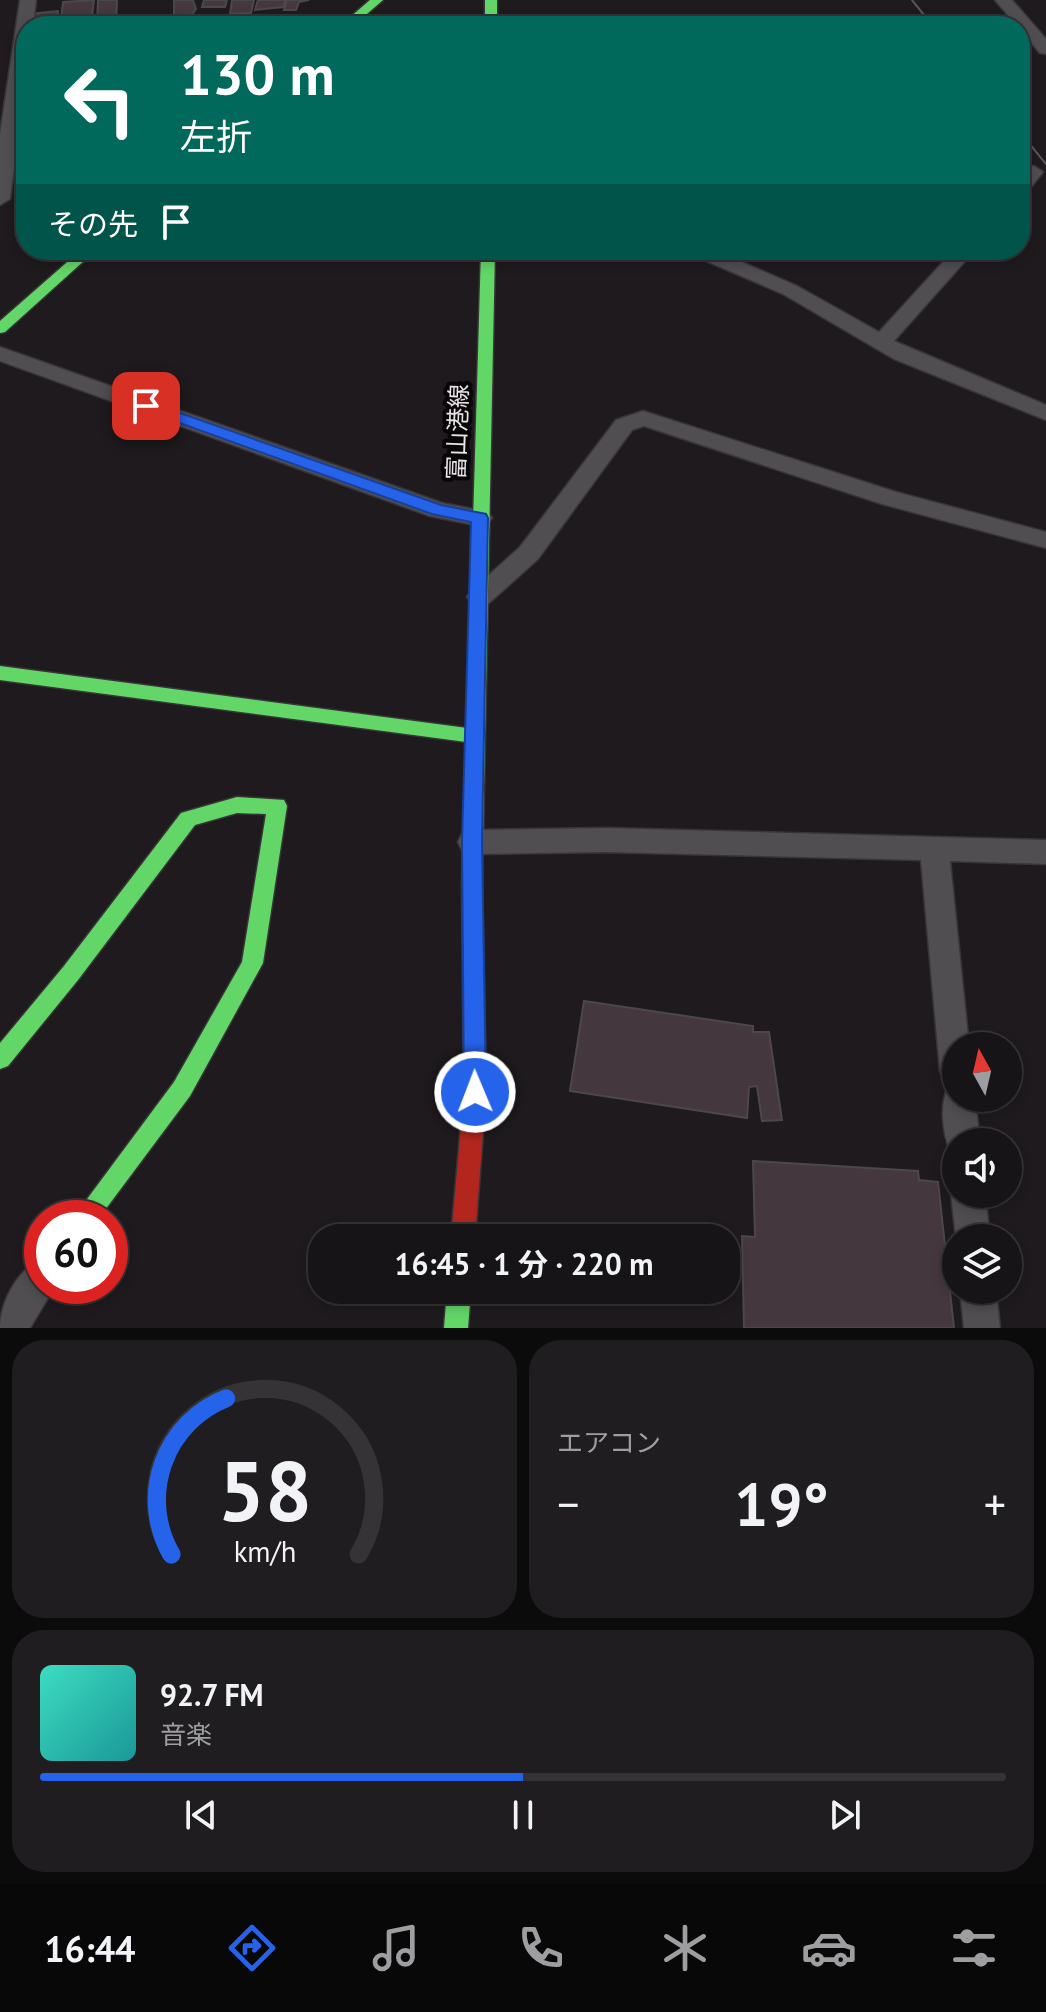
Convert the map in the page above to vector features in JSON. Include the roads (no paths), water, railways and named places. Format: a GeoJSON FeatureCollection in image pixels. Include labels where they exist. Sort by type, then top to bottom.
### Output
{"type":"FeatureCollection","features":[{"type":"Feature","properties":{"kind":"street"},"geometry":{"type":"LineString","coordinates":[[358,16],[377,0]]}},
{"type":"Feature","properties":{"kind":"street"},"geometry":{"type":"LineString","coordinates":[[1003,0],[1017,16]]}},
{"type":"Feature","properties":{"kind":"street"},"geometry":{"type":"LineString","coordinates":[[1030,31],[1046,49]]}},
{"type":"Feature","properties":{"kind":"street"},"geometry":{"type":"LineString","coordinates":[[0,199],[16,79]]}},
{"type":"Feature","properties":{"kind":"street"},"geometry":{"type":"LineString","coordinates":[[1030,177],[1034,172]]}},
{"type":"Feature","properties":{"kind":"street"},"geometry":{"type":"LineString","coordinates":[[0,329],[78,260]]}},
{"type":"Feature","properties":{"kind":"street","name":"富山港線"},"geometry":{"type":"LineString","coordinates":[[464,1224],[475,1092],[472,842],[488,260]]}},
{"type":"Feature","properties":{"kind":"street"},"geometry":{"type":"LineString","coordinates":[[720,260],[790,290],[902,354],[1044,405]]}},
{"type":"Feature","properties":{"kind":"street"},"geometry":{"type":"LineString","coordinates":[[881,342],[956,260]]}},
{"type":"Feature","properties":{"kind":"street"},"geometry":{"type":"LineString","coordinates":[[0,354],[438,510],[480,518]]}},
{"type":"Feature","properties":{"kind":"street"},"geometry":{"type":"LineString","coordinates":[[480,597],[529,553],[624,425],[643,418],[890,498],[1046,540]]}},
{"type":"Feature","properties":{"kind":"street"},"geometry":{"type":"LineString","coordinates":[[0,673],[474,736]]}},
{"type":"Feature","properties":{"kind":"street"},"geometry":{"type":"LineString","coordinates":[[0,1059],[71,973],[188,819],[237,805],[277,806],[252,963],[182,1089],[99,1200]]}},
{"type":"Feature","properties":{"kind":"street"},"geometry":{"type":"LineString","coordinates":[[472,842],[606,840],[1046,852]]}},
{"type":"Feature","properties":{"kind":"street"},"geometry":{"type":"LineString","coordinates":[[934,849],[952,1032]]}},
{"type":"Feature","properties":{"kind":"street"},"geometry":{"type":"LineString","coordinates":[[9,1328],[24,1304]]}},
{"type":"Feature","properties":{"kind":"street"},"geometry":{"type":"LineString","coordinates":[[456,1328],[458,1304]]}},
{"type":"Feature","properties":{"kind":"street"},"geometry":{"type":"LineString","coordinates":[[979,1304],[982,1328]]}},
{"type":"Feature","properties":{"kind":"tram line"},"geometry":{"type":"LineString","coordinates":[[912,0],[925,16]]}},
{"type":"Feature","properties":{"kind":"tram line"},"geometry":{"type":"LineString","coordinates":[[1030,144],[1046,164]]}}]}
